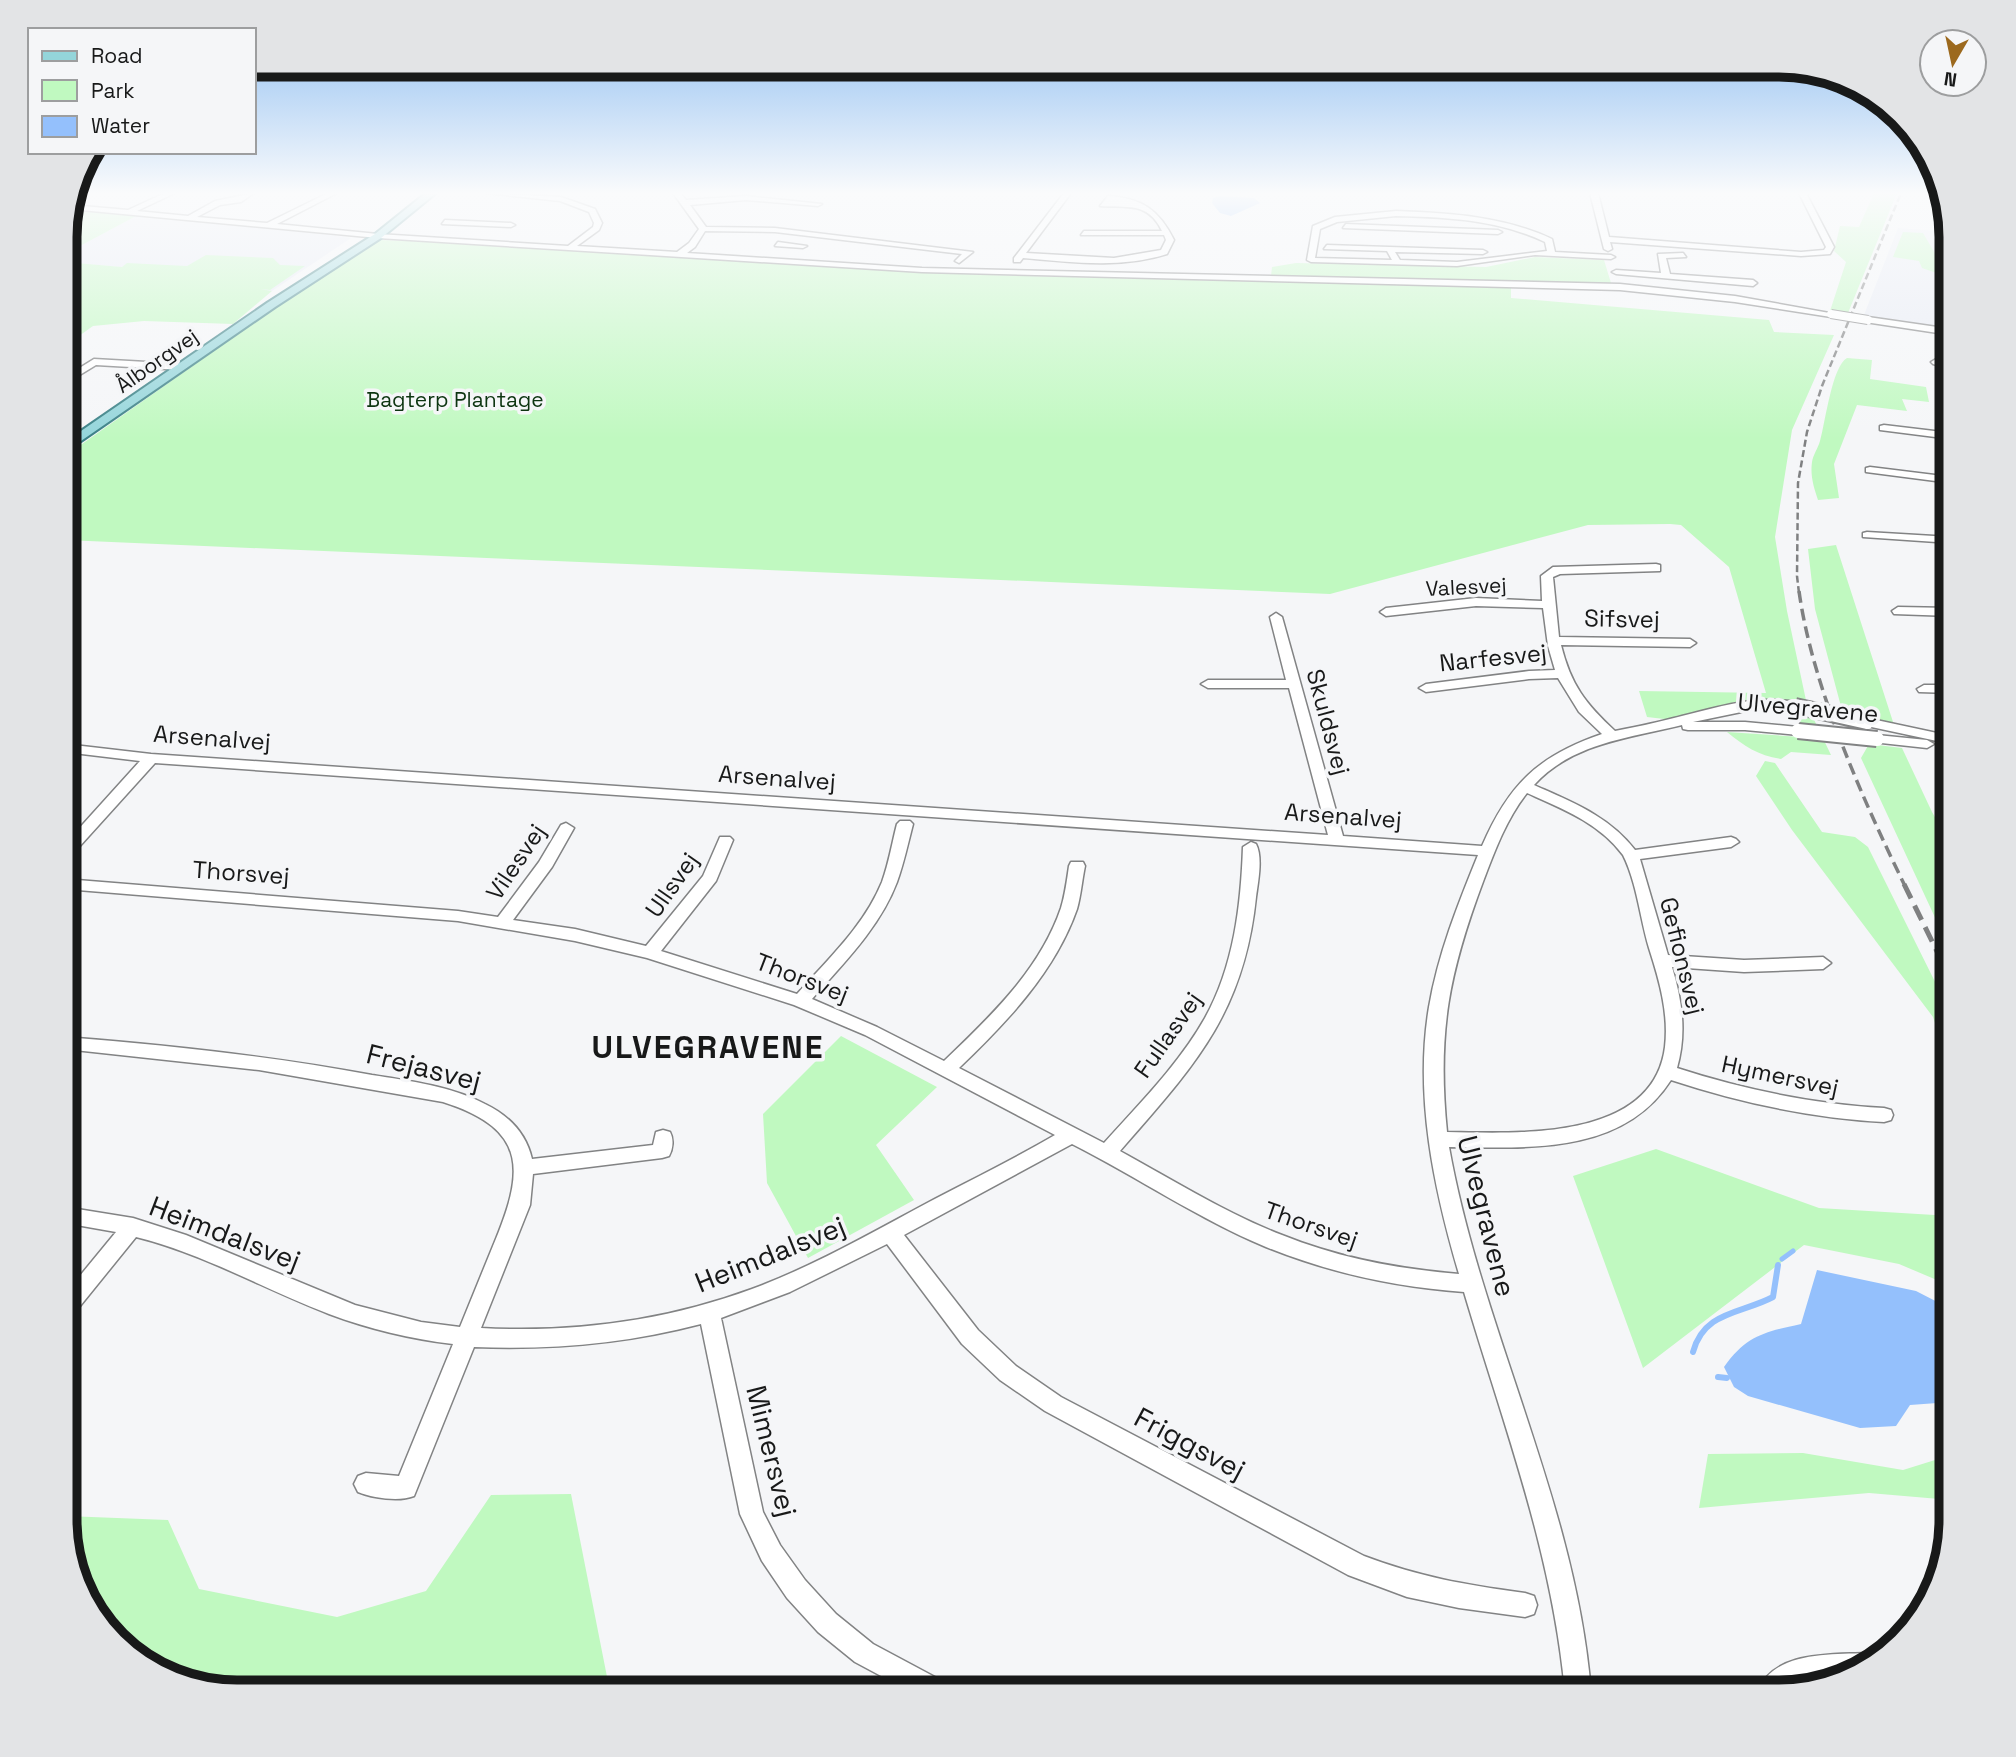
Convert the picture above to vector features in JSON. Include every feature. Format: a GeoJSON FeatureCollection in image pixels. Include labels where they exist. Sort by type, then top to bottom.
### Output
{"type":"FeatureCollection","features":[{"type":"Feature","properties":{"kind":"main road","name":"Ålborgvej"},"geometry":{"type":"LineString","coordinates":[[77,440],[311,275]]}},
{"type":"Feature","properties":{"kind":"main road","name":"Ålborgvej"},"geometry":{"type":"LineString","coordinates":[[271,304],[317,275]]}},
{"type":"Feature","properties":{"kind":"street"},"geometry":{"type":"LineString","coordinates":[[1088,275],[1620,288],[1735,299],[1939,330]]}},
{"type":"Feature","properties":{"kind":"street"},"geometry":{"type":"LineString","coordinates":[[1617,275],[1620,288]]}},
{"type":"Feature","properties":{"kind":"street"},"geometry":{"type":"LineString","coordinates":[[1654,275],[1753,283]]}},
{"type":"Feature","properties":{"kind":"street"},"geometry":{"type":"LineString","coordinates":[[77,373],[93,362],[182,367]]}},
{"type":"Feature","properties":{"kind":"street"},"geometry":{"type":"LineString","coordinates":[[1884,428],[1939,435]]}},
{"type":"Feature","properties":{"kind":"street"},"geometry":{"type":"LineString","coordinates":[[1870,470],[1939,479]]}},
{"type":"Feature","properties":{"kind":"street"},"geometry":{"type":"LineString","coordinates":[[1867,535],[1939,539]]}},
{"type":"Feature","properties":{"kind":"street"},"geometry":{"type":"LineString","coordinates":[[1611,735],[1583,708],[1564,674],[1554,641],[1548,606],[1547,576],[1550,572],[1656,568]]}},
{"type":"Feature","properties":{"kind":"street","name":"Valesvej"},"geometry":{"type":"LineString","coordinates":[[1386,612],[1476,602],[1548,606]]}},
{"type":"Feature","properties":{"kind":"street"},"geometry":{"type":"LineString","coordinates":[[1898,611],[1939,612]]}},
{"type":"Feature","properties":{"kind":"street","name":"Skuldsvej"},"geometry":{"type":"LineString","coordinates":[[1276,617],[1336,838]]}},
{"type":"Feature","properties":{"kind":"street","name":"Sifsvej"},"geometry":{"type":"LineString","coordinates":[[1554,641],[1690,643]]}},
{"type":"Feature","properties":{"kind":"street","name":"Narfesvej"},"geometry":{"type":"LineString","coordinates":[[1426,688],[1482,680],[1564,674]]}},
{"type":"Feature","properties":{"kind":"street"},"geometry":{"type":"LineString","coordinates":[[1208,684],[1294,684]]}},
{"type":"Feature","properties":{"kind":"street"},"geometry":{"type":"LineString","coordinates":[[1924,689],[1939,689]]}},
{"type":"Feature","properties":{"kind":"street","name":"Ulvegravene"},"geometry":{"type":"LineString","coordinates":[[1576,1680],[1569,1624],[1544,1508],[1472,1284],[1449,1199],[1438,1139],[1433,1066],[1439,1002],[1454,937],[1486,851],[1508,804],[1523,786],[1551,763],[1611,735],[1661,727],[1734,706],[1756,703],[1795,706],[1939,737]]}},
{"type":"Feature","properties":{"kind":"street","name":"Ulvegravene"},"geometry":{"type":"LineString","coordinates":[[1661,727],[1745,726],[1939,745]]}},
{"type":"Feature","properties":{"kind":"street","name":"Arsenalvej"},"geometry":{"type":"LineString","coordinates":[[77,749],[151,758],[1336,838],[1486,851]]}},
{"type":"Feature","properties":{"kind":"street"},"geometry":{"type":"LineString","coordinates":[[77,841],[151,758]]}},
{"type":"Feature","properties":{"kind":"street","name":"Gefionsvej"},"geometry":{"type":"LineString","coordinates":[[1438,1139],[1538,1138],[1564,1136],[1600,1128],[1630,1113],[1653,1094],[1669,1072],[1676,1049],[1676,1024],[1631,855],[1602,825],[1523,786]]}},
{"type":"Feature","properties":{"kind":"street"},"geometry":{"type":"LineString","coordinates":[[800,1001],[869,918],[888,884],[905,824]]}},
{"type":"Feature","properties":{"kind":"street","name":"Vilesvej"},"geometry":{"type":"LineString","coordinates":[[503,922],[547,864],[566,828]]}},
{"type":"Feature","properties":{"kind":"street","name":"Ullsvej"},"geometry":{"type":"LineString","coordinates":[[650,953],[710,877],[725,840]]}},
{"type":"Feature","properties":{"kind":"street"},"geometry":{"type":"LineString","coordinates":[[1631,855],[1677,852],[1731,842]]}},
{"type":"Feature","properties":{"kind":"street","name":"Fullasvej"},"geometry":{"type":"LineString","coordinates":[[1107,1153],[1187,1059],[1214,1018],[1231,981],[1242,934],[1250,882],[1251,847]]}},
{"type":"Feature","properties":{"kind":"street"},"geometry":{"type":"LineString","coordinates":[[947,1069],[991,1027],[1031,980],[1068,912],[1077,866]]}},
{"type":"Feature","properties":{"kind":"street","name":"Thorsvej"},"geometry":{"type":"LineString","coordinates":[[77,885],[387,909],[503,922],[650,953],[800,1001],[871,1031],[1107,1153],[1230,1221],[1274,1241],[1371,1271],[1421,1280],[1472,1284]]}},
{"type":"Feature","properties":{"kind":"street"},"geometry":{"type":"LineString","coordinates":[[1661,960],[1744,966],[1824,963]]}},
{"type":"Feature","properties":{"kind":"street","name":"Frejasvej"},"geometry":{"type":"LineString","coordinates":[[77,1044],[292,1066],[429,1093],[468,1104],[489,1114],[507,1128],[519,1146],[524,1167],[520,1205],[406,1488],[366,1485]]}},
{"type":"Feature","properties":{"kind":"street","name":"Hymersvej"},"geometry":{"type":"LineString","coordinates":[[1669,1072],[1736,1094],[1800,1109],[1884,1115]]}},
{"type":"Feature","properties":{"kind":"street","name":"Heimdalsvej"},"geometry":{"type":"LineString","coordinates":[[77,1217],[133,1226],[222,1257],[333,1307],[364,1317],[419,1330],[467,1337],[514,1339],[575,1336],[661,1324],[709,1312],[805,1276],[1071,1135]]}},
{"type":"Feature","properties":{"kind":"street"},"geometry":{"type":"LineString","coordinates":[[524,1167],[662,1150],[663,1137]]}},
{"type":"Feature","properties":{"kind":"street"},"geometry":{"type":"LineString","coordinates":[[77,1295],[133,1226]]}},
{"type":"Feature","properties":{"kind":"street","name":"Friggsvej"},"geometry":{"type":"LineString","coordinates":[[890,1233],[970,1337],[1008,1373],[1053,1404],[1357,1566],[1407,1585],[1459,1596],[1525,1605]]}},
{"type":"Feature","properties":{"kind":"street","name":"Mimersvej"},"geometry":{"type":"LineString","coordinates":[[709,1312],[752,1514],[771,1553],[796,1589],[827,1623],[864,1653],[915,1680]]}},
{"type":"Feature","properties":{"kind":"street"},"geometry":{"type":"LineString","coordinates":[[1783,1680],[1804,1671],[1840,1668]]}},
{"type":"Feature","properties":{"kind":"shaded area"},"geometry":{"type":"Polygon","coordinates":[[[111,275],[296,275],[272,291],[104,281],[111,275]]]}},
{"type":"Feature","properties":{"kind":"shaded area"},"geometry":{"type":"Polygon","coordinates":[[[1880,275],[1939,275],[1939,327],[1864,315],[1880,275]]]}},
{"type":"Feature","properties":{"kind":"green space"},"geometry":{"type":"Polygon","coordinates":[[[77,275],[292,275],[270,290],[260,289],[272,291],[233,324],[144,321],[93,326],[77,337],[77,275]]]}},
{"type":"Feature","properties":{"kind":"green space","name":"Bagterp Plantage"},"geometry":{"type":"Polygon","coordinates":[[[326,275],[991,275],[1511,288],[1511,298],[1769,320],[1774,332],[1834,335],[1792,430],[1775,537],[1807,705],[1831,755],[1791,752],[1781,759],[1773,758],[1752,750],[1727,732],[1802,737],[1796,704],[1773,700],[1736,702],[1673,720],[1647,717],[1639,691],[1766,693],[1729,567],[1681,525],[1588,525],[1330,594],[77,541],[77,448],[326,275]]]}},
{"type":"Feature","properties":{"kind":"green space"},"geometry":{"type":"Polygon","coordinates":[[[1609,275],[1611,283],[1271,276],[1609,275]]]}},
{"type":"Feature","properties":{"kind":"green space"},"geometry":{"type":"Polygon","coordinates":[[[1842,275],[1864,275],[1848,313],[1830,311],[1842,275]]]}},
{"type":"Feature","properties":{"kind":"green space"},"geometry":{"type":"Polygon","coordinates":[[[1847,358],[1872,360],[1870,379],[1926,387],[1929,402],[1902,399],[1907,411],[1857,405],[1834,464],[1839,498],[1818,500],[1812,477],[1813,457],[1820,441],[1833,383],[1847,358]]]}},
{"type":"Feature","properties":{"kind":"green space"},"geometry":{"type":"Polygon","coordinates":[[[1836,545],[1894,725],[1843,714],[1815,609],[1808,549],[1836,545]]]}},
{"type":"Feature","properties":{"kind":"green space"},"geometry":{"type":"Polygon","coordinates":[[[1869,744],[1902,748],[1939,824],[1939,926],[1861,758],[1869,744]]]}},
{"type":"Feature","properties":{"kind":"green space"},"geometry":{"type":"Polygon","coordinates":[[[1765,761],[1775,763],[1822,832],[1855,837],[1868,847],[1939,990],[1939,1035],[1933,1017],[1792,830],[1756,776],[1765,761]]]}},
{"type":"Feature","properties":{"kind":"green space"},"geometry":{"type":"Polygon","coordinates":[[[841,1036],[937,1087],[876,1145],[914,1200],[808,1258],[767,1183],[763,1114],[841,1036]]]}},
{"type":"Feature","properties":{"kind":"green space"},"geometry":{"type":"Polygon","coordinates":[[[1656,1149],[1819,1208],[1939,1215],[1939,1281],[1899,1264],[1804,1245],[1643,1368],[1573,1176],[1656,1149]]]}},
{"type":"Feature","properties":{"kind":"green space"},"geometry":{"type":"Polygon","coordinates":[[[1803,1453],[1903,1470],[1939,1459],[1939,1499],[1869,1493],[1699,1508],[1708,1454],[1803,1453]]]}},
{"type":"Feature","properties":{"kind":"green space"},"geometry":{"type":"Polygon","coordinates":[[[571,1494],[608,1680],[237,1680],[196,1675],[148,1653],[110,1617],[89,1581],[82,1561],[77,1530],[77,1516],[168,1520],[199,1589],[337,1617],[426,1591],[491,1495],[571,1494]]]}},
{"type":"Feature","properties":{"kind":"water"},"geometry":{"type":"Polygon","coordinates":[[[1817,1270],[1916,1291],[1939,1303],[1939,1403],[1910,1405],[1896,1426],[1860,1428],[1748,1396],[1734,1387],[1724,1367],[1732,1356],[1758,1336],[1801,1324],[1817,1270]]]}},
{"type":"Feature","properties":{"kind":"waterway"},"geometry":{"type":"LineString","coordinates":[[1782,1259],[1793,1251]]}},
{"type":"Feature","properties":{"kind":"waterway"},"geometry":{"type":"LineString","coordinates":[[1693,1352],[1698,1339],[1715,1321],[1773,1297],[1778,1265]]}},
{"type":"Feature","properties":{"kind":"waterway"},"geometry":{"type":"LineString","coordinates":[[1718,1377],[1727,1378]]}},
{"type":"Feature","properties":{"kind":"railway"},"geometry":{"type":"LineString","coordinates":[[1799,593],[1798,483],[1807,432],[1822,386],[1867,275]]}},
{"type":"Feature","properties":{"kind":"railway"},"geometry":{"type":"LineString","coordinates":[[1799,591],[1815,665],[1841,742],[1905,886]]}},
{"type":"Feature","properties":{"kind":"railway"},"geometry":{"type":"LineString","coordinates":[[1904,884],[1939,955]]}},
{"type":"Feature","properties":{"kind":"district","name":"ULVEGRAVENE"},"geometry":{"type":"Point","coordinates":[708,1047]}}]}
